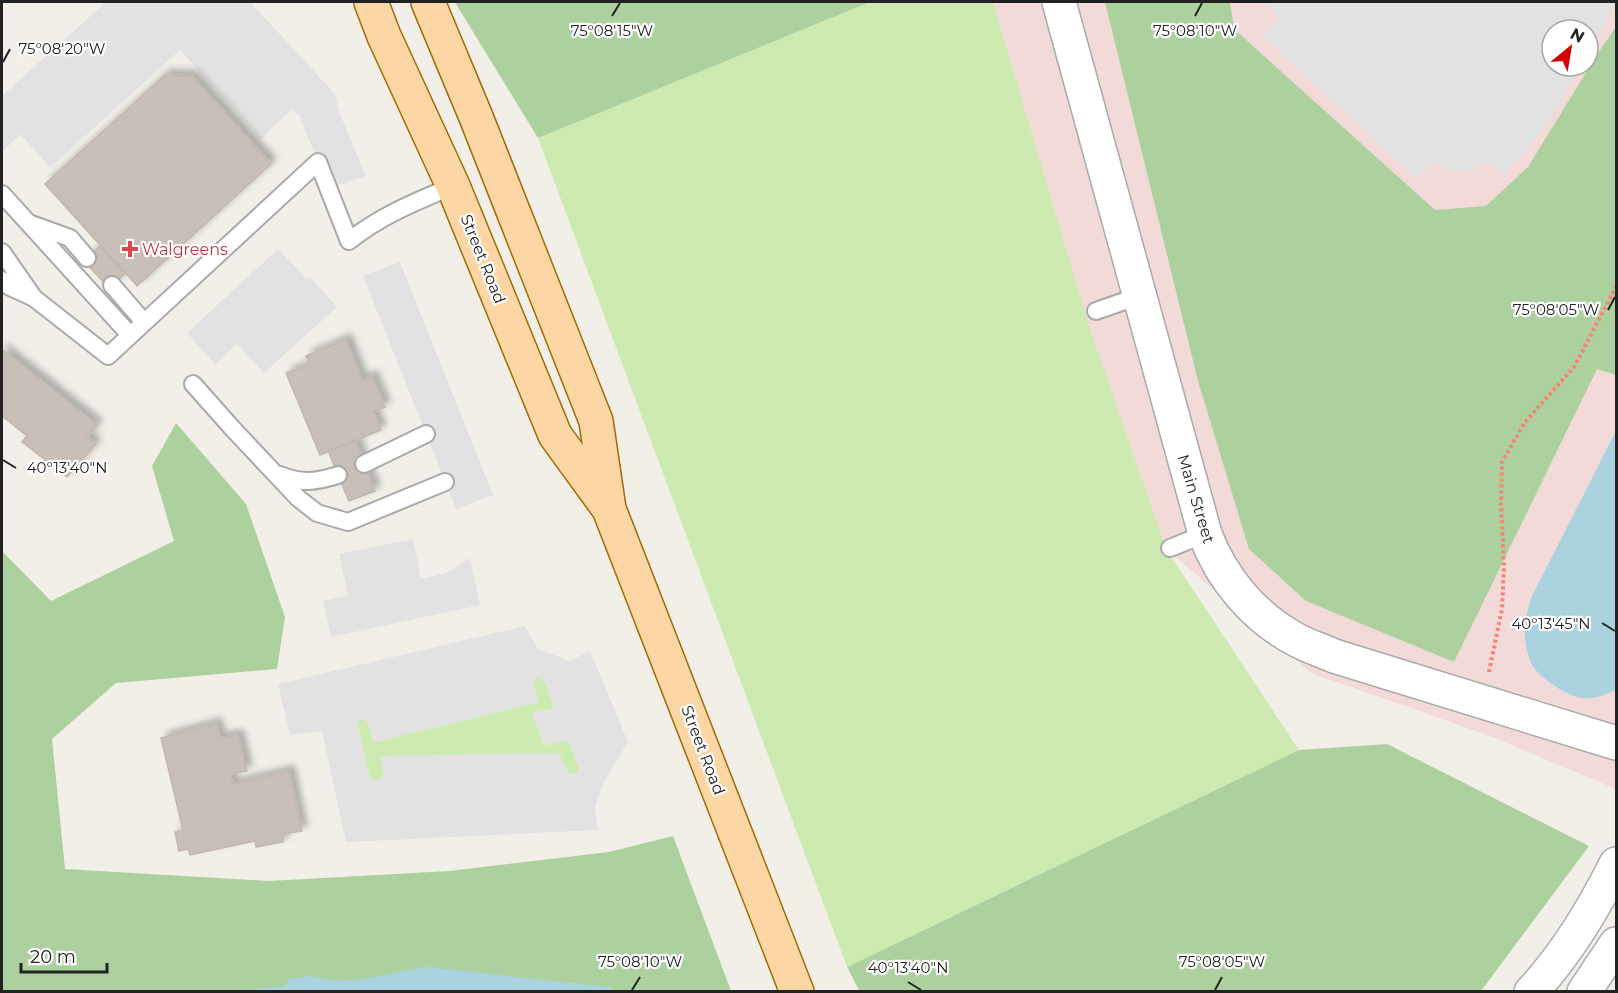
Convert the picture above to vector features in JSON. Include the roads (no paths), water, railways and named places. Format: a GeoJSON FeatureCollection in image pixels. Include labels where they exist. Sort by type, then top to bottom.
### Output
{"type":"FeatureCollection","features":[{"type":"Feature","properties":{"kind":"main road","name":"Street Road"},"geometry":{"type":"LineString","coordinates":[[371,2],[389,47],[453,186],[555,435],[609,509]]}},
{"type":"Feature","properties":{"kind":"main road","name":"Street Road"},"geometry":{"type":"LineString","coordinates":[[428,2],[596,421],[609,509],[797,992]]}},
{"type":"Feature","properties":{"kind":"street","name":"Main Street"},"geometry":{"type":"LineString","coordinates":[[1059,2],[1205,534],[1224,573],[1242,597],[1266,619],[1295,639],[1334,656],[1617,743]]}},
{"type":"Feature","properties":{"kind":"street"},"geometry":{"type":"LineString","coordinates":[[1531,992],[1545,977],[1581,926],[1617,864]]}},
{"type":"Feature","properties":{"kind":"street"},"geometry":{"type":"LineString","coordinates":[[1584,992],[1617,944]]}},
{"type":"Feature","properties":{"kind":"lane"},"geometry":{"type":"LineString","coordinates":[[2,280],[34,297],[108,356],[318,162],[349,241],[370,225],[392,213],[453,186]]}},
{"type":"Feature","properties":{"kind":"lane"},"geometry":{"type":"LineString","coordinates":[[2,194],[130,335]]}},
{"type":"Feature","properties":{"kind":"lane"},"geometry":{"type":"LineString","coordinates":[[28,223],[70,238],[87,258]]}},
{"type":"Feature","properties":{"kind":"lane"},"geometry":{"type":"LineString","coordinates":[[2,252],[34,297]]}},
{"type":"Feature","properties":{"kind":"lane"},"geometry":{"type":"LineString","coordinates":[[112,285],[144,322]]}},
{"type":"Feature","properties":{"kind":"lane"},"geometry":{"type":"LineString","coordinates":[[1096,311],[1139,296]]}},
{"type":"Feature","properties":{"kind":"lane"},"geometry":{"type":"LineString","coordinates":[[193,384],[298,498],[317,513],[348,522],[445,482]]}},
{"type":"Feature","properties":{"kind":"lane"},"geometry":{"type":"LineString","coordinates":[[364,464],[426,434]]}},
{"type":"Feature","properties":{"kind":"lane"},"geometry":{"type":"LineString","coordinates":[[274,472],[302,483],[316,482],[338,475]]}},
{"type":"Feature","properties":{"kind":"lane"},"geometry":{"type":"LineString","coordinates":[[1170,548],[1205,534]]}},
{"type":"Feature","properties":{"kind":"water"},"geometry":{"type":"Polygon","coordinates":[[[1616,431],[1616,690],[1595,698],[1581,698],[1552,684],[1533,667],[1526,645],[1525,622],[1531,598],[1616,431]]]}},
{"type":"Feature","properties":{"kind":"water"},"geometry":{"type":"Polygon","coordinates":[[[426,967],[609,987],[616,991],[236,991],[285,986],[289,979],[310,976],[339,981],[363,979],[426,967]]]}},
{"type":"Feature","properties":{"kind":"place","name":"Walgreens"},"geometry":{"type":"Point","coordinates":[130,249]}}]}
